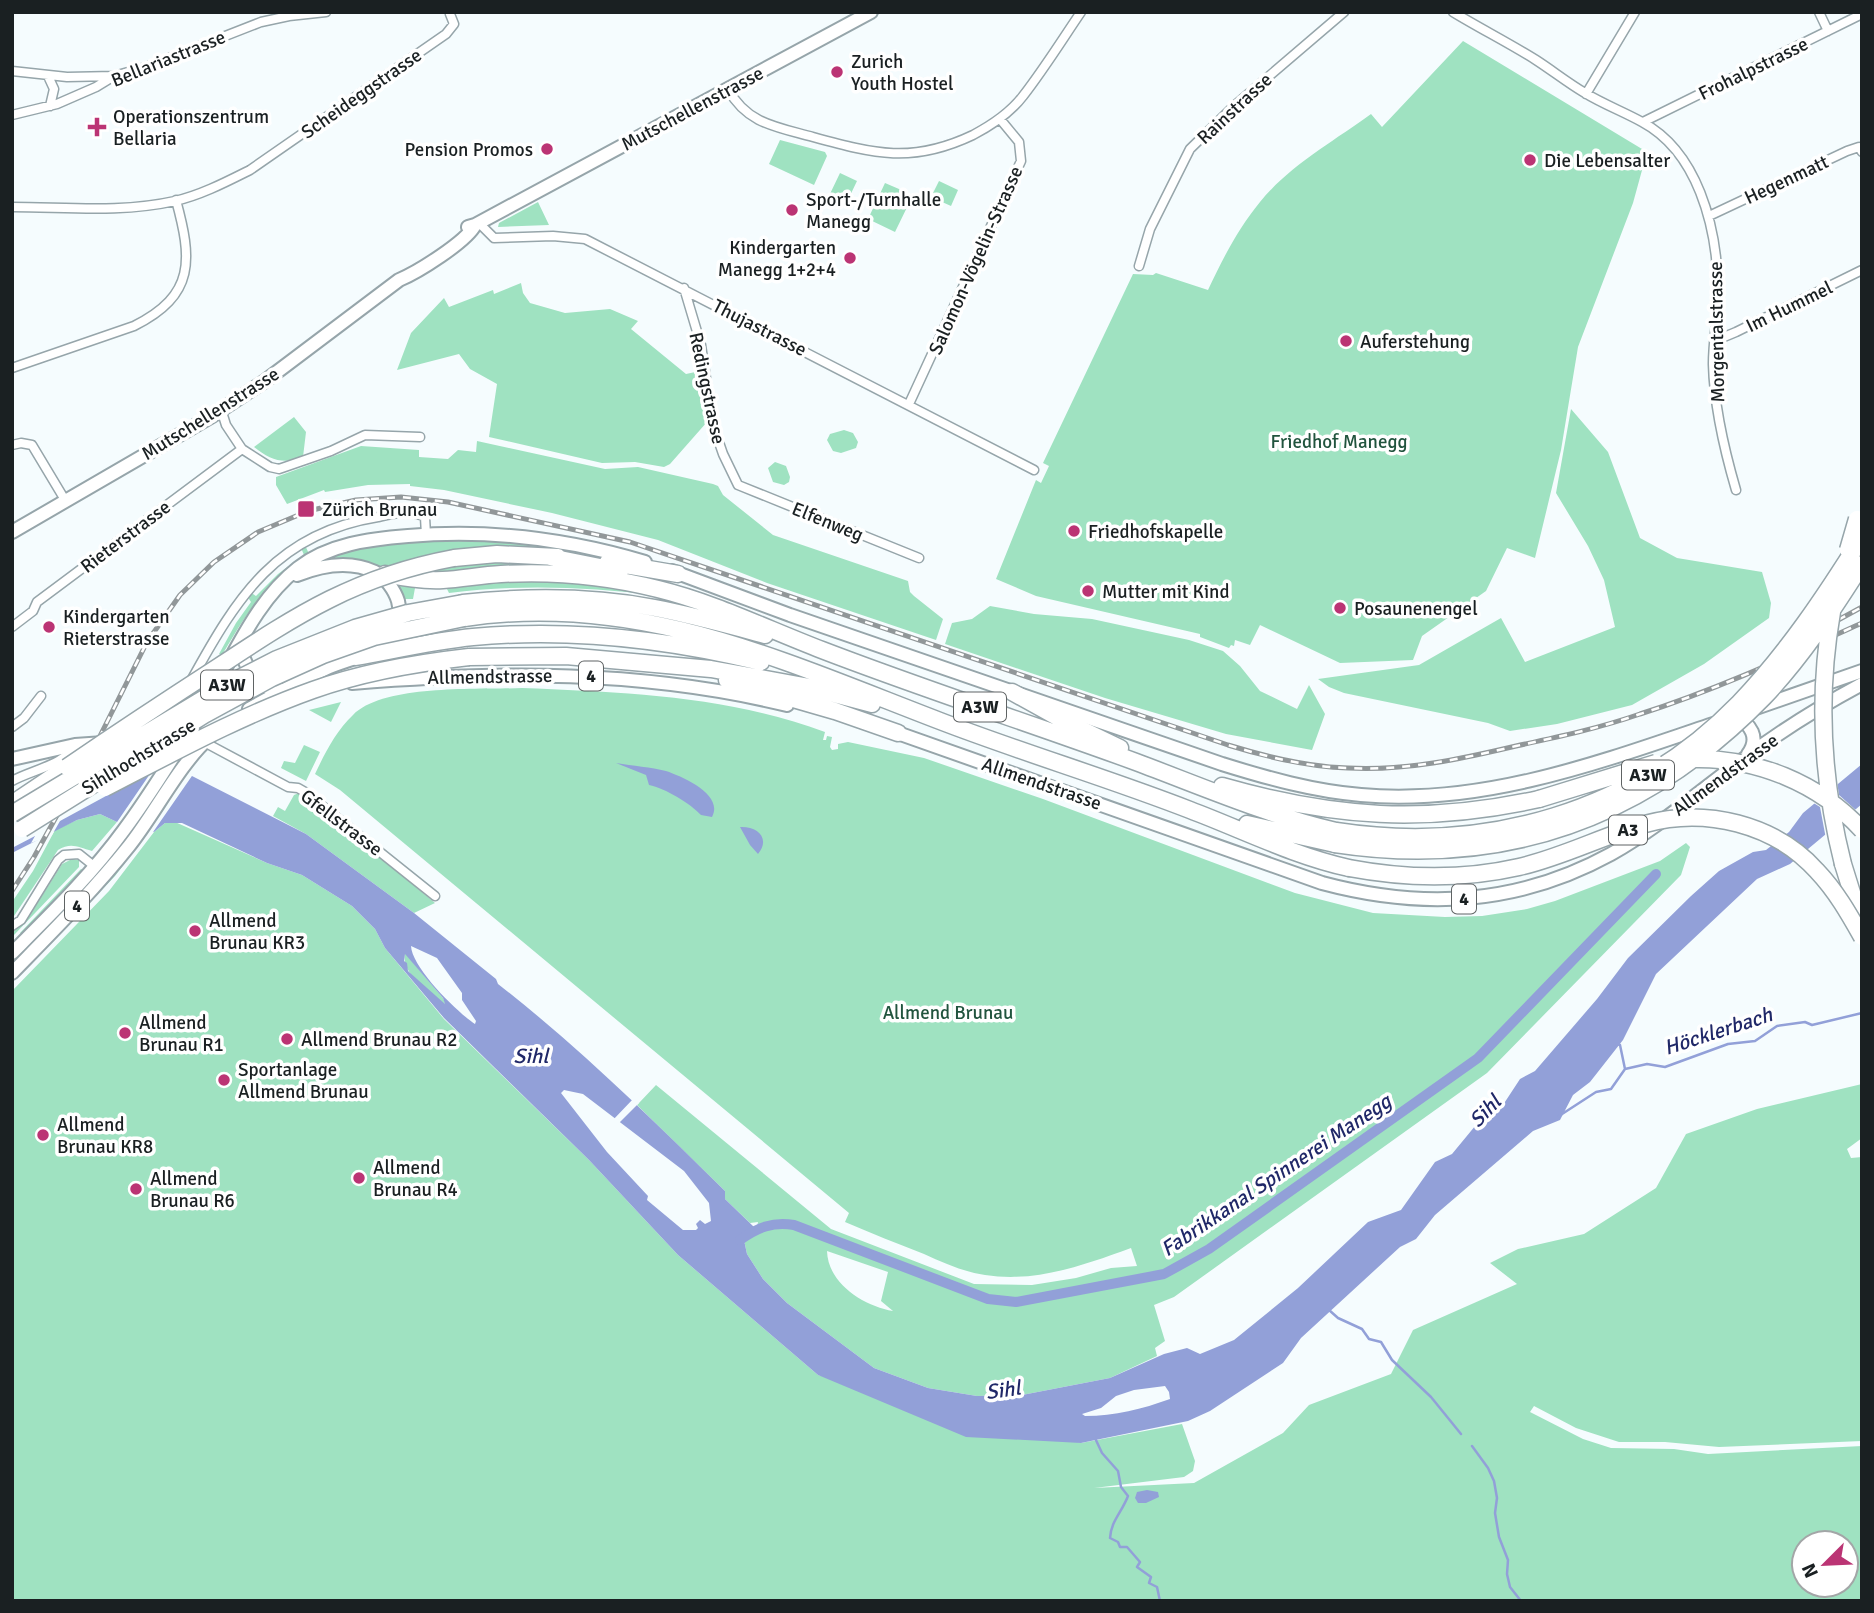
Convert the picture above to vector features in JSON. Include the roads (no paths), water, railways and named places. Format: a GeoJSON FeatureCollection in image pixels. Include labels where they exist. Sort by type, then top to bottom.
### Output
{"type":"FeatureCollection","features":[{"type":"Feature","properties":{"kind":"highway"},"geometry":{"type":"LineString","coordinates":[[1857,519],[1835,594],[1824,666],[1823,716],[1825,764],[1833,823],[1862,925]]}},
{"type":"Feature","properties":{"kind":"highway","name":"A3W"},"geometry":{"type":"LineString","coordinates":[[463,610],[548,598],[630,604],[707,619],[821,650],[1336,837],[1416,838],[1477,834],[1522,826],[1565,813],[1629,785],[1664,764],[1696,742],[1744,697],[1796,636],[1862,537]]}},
{"type":"Feature","properties":{"kind":"highway"},"geometry":{"type":"LineString","coordinates":[[12,804],[299,615],[377,578],[414,566],[454,558],[505,554],[592,559],[678,573]]}},
{"type":"Feature","properties":{"kind":"highway"},"geometry":{"type":"LineString","coordinates":[[550,557],[631,573],[739,607],[812,636],[898,677]]}},
{"type":"Feature","properties":{"kind":"highway","name":"A3"},"geometry":{"type":"LineString","coordinates":[[1190,810],[1336,837],[1374,850],[1463,850],[1530,838],[1564,828],[1637,796],[1672,775],[1714,744],[1766,695],[1810,639],[1862,564]]}},
{"type":"Feature","properties":{"kind":"highway"},"geometry":{"type":"LineString","coordinates":[[379,573],[416,580],[500,574],[612,579],[702,602],[821,650]]}},
{"type":"Feature","properties":{"kind":"highway","name":"A3W"},"geometry":{"type":"LineString","coordinates":[[463,610],[571,613],[655,623],[757,651],[942,722],[1190,810]]}},
{"type":"Feature","properties":{"kind":"highway","name":"Sihlhochstrasse"},"geometry":{"type":"LineString","coordinates":[[12,814],[229,684],[277,659],[355,628],[408,613],[463,610]]}},
{"type":"Feature","properties":{"kind":"highway","name":"Sihlhochstrasse"},"geometry":{"type":"LineString","coordinates":[[17,832],[204,715],[281,673],[323,654],[463,610]]}},
{"type":"Feature","properties":{"kind":"highway"},"geometry":{"type":"LineString","coordinates":[[356,657],[470,637],[584,635],[695,647],[835,681]]}},
{"type":"Feature","properties":{"kind":"highway"},"geometry":{"type":"LineString","coordinates":[[17,832],[221,729],[300,695],[392,668],[469,657],[566,656],[745,674],[804,686],[942,722]]}},
{"type":"Feature","properties":{"kind":"highway"},"geometry":{"type":"LineString","coordinates":[[667,665],[762,689],[898,733]]}},
{"type":"Feature","properties":{"kind":"highway"},"geometry":{"type":"LineString","coordinates":[[1012,692],[1068,723],[1166,770]]}},
{"type":"Feature","properties":{"kind":"highway","name":"A3W"},"geometry":{"type":"LineString","coordinates":[[1139,764],[1267,798],[1340,812],[1425,815],[1481,810],[1539,799],[1663,761],[1700,758],[1756,766],[1791,779],[1832,802],[1862,830]]}},
{"type":"Feature","properties":{"kind":"highway","name":"A3"},"geometry":{"type":"LineString","coordinates":[[1190,810],[1300,855],[1349,868],[1416,877],[1480,874],[1551,859],[1649,823],[1682,818],[1716,819],[1759,831],[1802,856],[1832,888],[1862,937]]}},
{"type":"Feature","properties":{"kind":"main road","name":"Mutschellenstrasse"},"geometry":{"type":"LineString","coordinates":[[12,532],[265,381],[399,281],[417,272],[468,235],[477,224],[871,12]]}},
{"type":"Feature","properties":{"kind":"main road","name":"Allmendstrasse"},"geometry":{"type":"LineString","coordinates":[[171,762],[255,617],[281,583],[308,561],[332,550],[379,539],[426,535],[477,533],[539,538],[613,553],[678,573],[1012,692],[1251,773],[1291,784],[1365,795],[1447,794],[1506,785],[1613,757],[1862,671]]}},
{"type":"Feature","properties":{"kind":"main road"},"geometry":{"type":"LineString","coordinates":[[239,644],[253,677],[267,688],[279,692],[384,643],[399,626],[401,614],[396,596],[379,573],[347,565],[327,566],[298,574],[281,583]]}},
{"type":"Feature","properties":{"kind":"main road","name":"Allmendstrasse"},"geometry":{"type":"LineString","coordinates":[[12,973],[92,890],[138,834],[204,742],[227,722],[279,692],[479,675],[604,677],[686,685],[745,696],[898,733],[1312,880],[1369,894],[1420,900],[1459,900],[1530,887],[1573,872],[1635,839],[1805,716],[1862,684]]}},
{"type":"Feature","properties":{"kind":"main road"},"geometry":{"type":"LineString","coordinates":[[12,759],[75,745],[130,740],[159,733],[178,727],[207,701]]}},
{"type":"Feature","properties":{"kind":"main road"},"geometry":{"type":"LineString","coordinates":[[1734,717],[1748,726],[1754,735],[1753,748],[1746,757]]}},
{"type":"Feature","properties":{"kind":"main road"},"geometry":{"type":"LineString","coordinates":[[130,740],[160,750],[171,762]]}},
{"type":"Feature","properties":{"kind":"main road","name":"4"},"geometry":{"type":"LineString","coordinates":[[12,953],[123,832],[171,762]]}},
{"type":"Feature","properties":{"kind":"street","name":"Bellariastrasse"},"geometry":{"type":"LineString","coordinates":[[12,115],[50,106],[96,87],[114,76],[261,22],[326,12]]}},
{"type":"Feature","properties":{"kind":"street"},"geometry":{"type":"LineString","coordinates":[[728,89],[736,104],[762,122],[856,148],[885,154],[913,154],[942,148],[981,131],[1000,119],[1023,97],[1081,12]]}},
{"type":"Feature","properties":{"kind":"street","name":"Rainstrasse"},"geometry":{"type":"LineString","coordinates":[[1139,266],[1150,229],[1190,149],[1233,107],[1344,12]]}},
{"type":"Feature","properties":{"kind":"street","name":"Morgentalstrasse"},"geometry":{"type":"LineString","coordinates":[[1453,12],[1534,59],[1586,94],[1643,122],[1667,141],[1681,157],[1696,183],[1709,216],[1718,288],[1714,337],[1715,397],[1736,490]]}},
{"type":"Feature","properties":{"kind":"street"},"geometry":{"type":"LineString","coordinates":[[1586,94],[1635,12]]}},
{"type":"Feature","properties":{"kind":"street"},"geometry":{"type":"LineString","coordinates":[[1819,12],[1828,31]]}},
{"type":"Feature","properties":{"kind":"street","name":"Scheideggstrasse"},"geometry":{"type":"LineString","coordinates":[[12,206],[123,207],[176,200],[221,185],[250,170],[446,34],[454,24],[450,13]]}},
{"type":"Feature","properties":{"kind":"street","name":"Frohalpstrasse"},"geometry":{"type":"LineString","coordinates":[[1643,122],[1862,14]]}},
{"type":"Feature","properties":{"kind":"street"},"geometry":{"type":"LineString","coordinates":[[12,71],[48,76],[114,76]]}},
{"type":"Feature","properties":{"kind":"street"},"geometry":{"type":"LineString","coordinates":[[48,76],[54,89],[50,106]]}},
{"type":"Feature","properties":{"kind":"street","name":"Salomon-Vögelin-Strasse"},"geometry":{"type":"LineString","coordinates":[[909,404],[1021,161],[1019,142],[1000,119]]}},
{"type":"Feature","properties":{"kind":"street","name":"Hegenmatt"},"geometry":{"type":"LineString","coordinates":[[1709,216],[1847,151],[1859,147],[1862,152]]}},
{"type":"Feature","properties":{"kind":"street"},"geometry":{"type":"LineString","coordinates":[[12,368],[134,326],[151,318],[166,306],[179,290],[187,258],[176,200]]}},
{"type":"Feature","properties":{"kind":"street","name":"Thujastrasse"},"geometry":{"type":"LineString","coordinates":[[477,224],[494,238],[553,236],[585,239],[1034,470]]}},
{"type":"Feature","properties":{"kind":"street","name":"Im Hummel"},"geometry":{"type":"LineString","coordinates":[[1714,337],[1724,337],[1736,332],[1862,270]]}},
{"type":"Feature","properties":{"kind":"street","name":"Redingstrasse"},"geometry":{"type":"LineString","coordinates":[[684,288],[701,345],[713,425],[738,485]]}},
{"type":"Feature","properties":{"kind":"street"},"geometry":{"type":"LineString","coordinates":[[220,409],[226,425],[242,449],[270,467],[279,469],[331,451],[365,435],[420,437]]}},
{"type":"Feature","properties":{"kind":"street"},"geometry":{"type":"LineString","coordinates":[[13,445],[32,445],[65,500]]}},
{"type":"Feature","properties":{"kind":"street","name":"Rieterstrasse"},"geometry":{"type":"LineString","coordinates":[[13,624],[33,611],[37,602],[242,449]]}},
{"type":"Feature","properties":{"kind":"street","name":"Elfenweg"},"geometry":{"type":"LineString","coordinates":[[738,485],[919,558]]}},
{"type":"Feature","properties":{"kind":"street"},"geometry":{"type":"LineString","coordinates":[[159,733],[213,640],[249,587],[296,547],[323,532],[348,524],[411,513],[425,517],[426,535]]}},
{"type":"Feature","properties":{"kind":"street"},"geometry":{"type":"LineString","coordinates":[[12,727],[24,718],[41,696]]}},
{"type":"Feature","properties":{"kind":"street","name":"Gfellstrasse"},"geometry":{"type":"LineString","coordinates":[[204,742],[288,787],[298,788],[435,895]]}},
{"type":"Feature","properties":{"kind":"street"},"geometry":{"type":"LineString","coordinates":[[12,781],[58,761],[71,753],[75,745]]}},
{"type":"Feature","properties":{"kind":"street"},"geometry":{"type":"LineString","coordinates":[[12,926],[21,920],[58,860],[64,855],[79,854],[94,866]]}},
{"type":"Feature","properties":{"kind":"water"},"geometry":{"type":"Polygon","coordinates":[[[616,763],[666,771],[692,782],[712,801],[712,817],[701,815],[677,797],[649,785],[646,775],[616,763]]]}},
{"type":"Feature","properties":{"kind":"water","name":"Sihl"},"geometry":{"type":"Polygon","coordinates":[[[1862,764],[1862,804],[1790,864],[1757,879],[1656,974],[1623,1040],[1590,1082],[1573,1095],[1560,1120],[1533,1131],[1435,1215],[1416,1239],[1400,1247],[1301,1338],[1283,1363],[1210,1411],[1188,1421],[1081,1443],[966,1437],[818,1375],[678,1255],[589,1160],[444,1018],[385,948],[375,929],[352,906],[302,875],[267,863],[182,823],[165,823],[154,832],[117,822],[100,814],[77,820],[12,853],[12,797],[150,770],[192,776],[306,834],[414,913],[496,979],[498,984],[586,1058],[670,1137],[725,1191],[725,1199],[754,1227],[744,1240],[747,1254],[763,1279],[787,1303],[874,1368],[928,1388],[977,1396],[1022,1395],[1110,1378],[1164,1354],[1187,1348],[1200,1354],[1234,1340],[1298,1288],[1368,1222],[1401,1210],[1435,1162],[1452,1154],[1485,1114],[1501,1108],[1520,1079],[1535,1071],[1597,999],[1628,958],[1719,871],[1753,852],[1766,850],[1789,832],[1803,813],[1862,764]],[[411,946],[413,955],[437,989],[475,1024],[476,1021],[462,1000],[462,993],[437,958],[411,946]],[[405,954],[404,961],[408,971],[445,1004],[443,998],[405,954]],[[564,1090],[561,1093],[607,1152],[648,1196],[647,1200],[683,1230],[696,1230],[696,1224],[700,1220],[705,1224],[711,1221],[709,1203],[684,1171],[583,1094],[564,1090]],[[1165,1386],[1134,1390],[1116,1396],[1101,1408],[1082,1414],[1096,1416],[1118,1413],[1170,1399],[1165,1386]]]}},
{"type":"Feature","properties":{"kind":"water"},"geometry":{"type":"Polygon","coordinates":[[[740,827],[760,834],[763,843],[758,854],[750,845],[740,827]]]}},
{"type":"Feature","properties":{"kind":"water"},"geometry":{"type":"Polygon","coordinates":[[[1137,1492],[1158,1492],[1159,1497],[1146,1503],[1138,1503],[1135,1498],[1137,1492]]]}},
{"type":"Feature","properties":{"kind":"waterway","name":"Fabrikkanal Spinnerei Manegg"},"geometry":{"type":"LineString","coordinates":[[740,1240],[766,1226],[794,1225],[988,1299],[1016,1302],[1164,1274],[1209,1249],[1478,1058],[1656,874]]}},
{"type":"Feature","properties":{"kind":"waterway","name":"Höcklerbach"},"geometry":{"type":"LineString","coordinates":[[1617,1044],[1620,1045],[1625,1069],[1647,1064],[1665,1067],[1728,1044],[1755,1041],[1777,1026],[1805,1022],[1812,1025],[1862,1013]]}},
{"type":"Feature","properties":{"kind":"waterway","name":"Höcklerbach"},"geometry":{"type":"LineString","coordinates":[[1559,1116],[1596,1092],[1611,1089],[1625,1069]]}},
{"type":"Feature","properties":{"kind":"waterway"},"geometry":{"type":"LineString","coordinates":[[1329,1310],[1338,1318],[1362,1329],[1369,1339],[1381,1342],[1392,1360],[1431,1397],[1461,1434]]}},
{"type":"Feature","properties":{"kind":"waterway"},"geometry":{"type":"LineString","coordinates":[[1095,1438],[1102,1453],[1118,1471],[1121,1487],[1128,1496],[1115,1521],[1110,1538],[1118,1542],[1120,1547],[1127,1547],[1140,1562],[1137,1567],[1151,1577],[1149,1583],[1157,1587],[1160,1601]]}},
{"type":"Feature","properties":{"kind":"waterway"},"geometry":{"type":"LineString","coordinates":[[1472,1446],[1494,1481],[1497,1498],[1495,1513],[1499,1537],[1508,1560],[1507,1574],[1510,1587],[1521,1601]]}},
{"type":"Feature","properties":{"kind":"railway"},"geometry":{"type":"LineString","coordinates":[[12,891],[34,857],[93,750],[147,642],[180,595],[214,562],[258,532],[308,511],[356,500],[401,497],[448,502],[630,542],[1228,745],[1317,766],[1391,768],[1433,763],[1594,728],[1696,694],[1862,623]]}},
{"type":"Feature","properties":{"kind":"railway"},"geometry":{"type":"LineString","coordinates":[[1796,643],[1862,607]]}},
{"type":"Feature","properties":{"kind":"place","name":"Zurich Youth Hostel"},"geometry":{"type":"Point","coordinates":[837,72]}},
{"type":"Feature","properties":{"kind":"place","name":"Operationszentrum Bellaria"},"geometry":{"type":"Point","coordinates":[97,127]}},
{"type":"Feature","properties":{"kind":"place","name":"Pension Promos"},"geometry":{"type":"Point","coordinates":[547,149]}},
{"type":"Feature","properties":{"kind":"place","name":"Die Lebensalter"},"geometry":{"type":"Point","coordinates":[1530,160]}},
{"type":"Feature","properties":{"kind":"place","name":"Sport-/Turnhalle Manegg"},"geometry":{"type":"Point","coordinates":[792,210]}},
{"type":"Feature","properties":{"kind":"place","name":"Kindergarten Manegg 1+2+4"},"geometry":{"type":"Point","coordinates":[850,258]}},
{"type":"Feature","properties":{"kind":"place","name":"Auferstehung"},"geometry":{"type":"Point","coordinates":[1346,341]}},
{"type":"Feature","properties":{"kind":"place","name":"Zürich Brunau"},"geometry":{"type":"Point","coordinates":[306,509]}},
{"type":"Feature","properties":{"kind":"place","name":"Friedhofskapelle"},"geometry":{"type":"Point","coordinates":[1074,531]}},
{"type":"Feature","properties":{"kind":"place","name":"Mutter mit Kind"},"geometry":{"type":"Point","coordinates":[1088,591]}},
{"type":"Feature","properties":{"kind":"place","name":"Posaunenengel"},"geometry":{"type":"Point","coordinates":[1340,608]}},
{"type":"Feature","properties":{"kind":"place","name":"Kindergarten Rieterstrasse"},"geometry":{"type":"Point","coordinates":[49,627]}},
{"type":"Feature","properties":{"kind":"place","name":"Allmend Brunau KR3"},"geometry":{"type":"Point","coordinates":[195,931]}},
{"type":"Feature","properties":{"kind":"place","name":"Allmend Brunau R1"},"geometry":{"type":"Point","coordinates":[125,1033]}},
{"type":"Feature","properties":{"kind":"place","name":"Allmend Brunau R2"},"geometry":{"type":"Point","coordinates":[287,1039]}},
{"type":"Feature","properties":{"kind":"place","name":"Sportanlage Allmend Brunau"},"geometry":{"type":"Point","coordinates":[224,1080]}},
{"type":"Feature","properties":{"kind":"place","name":"Allmend Brunau KR8"},"geometry":{"type":"Point","coordinates":[43,1135]}},
{"type":"Feature","properties":{"kind":"place","name":"Allmend Brunau R4"},"geometry":{"type":"Point","coordinates":[359,1178]}},
{"type":"Feature","properties":{"kind":"place","name":"Allmend Brunau R6"},"geometry":{"type":"Point","coordinates":[136,1189]}},
{"type":"Feature","properties":{"kind":"park label","name":"Friedhof Manegg"},"geometry":{"type":"Point","coordinates":[1339,441]}},
{"type":"Feature","properties":{"kind":"park label","name":"Allmend Brunau"},"geometry":{"type":"Point","coordinates":[948,1012]}}]}
